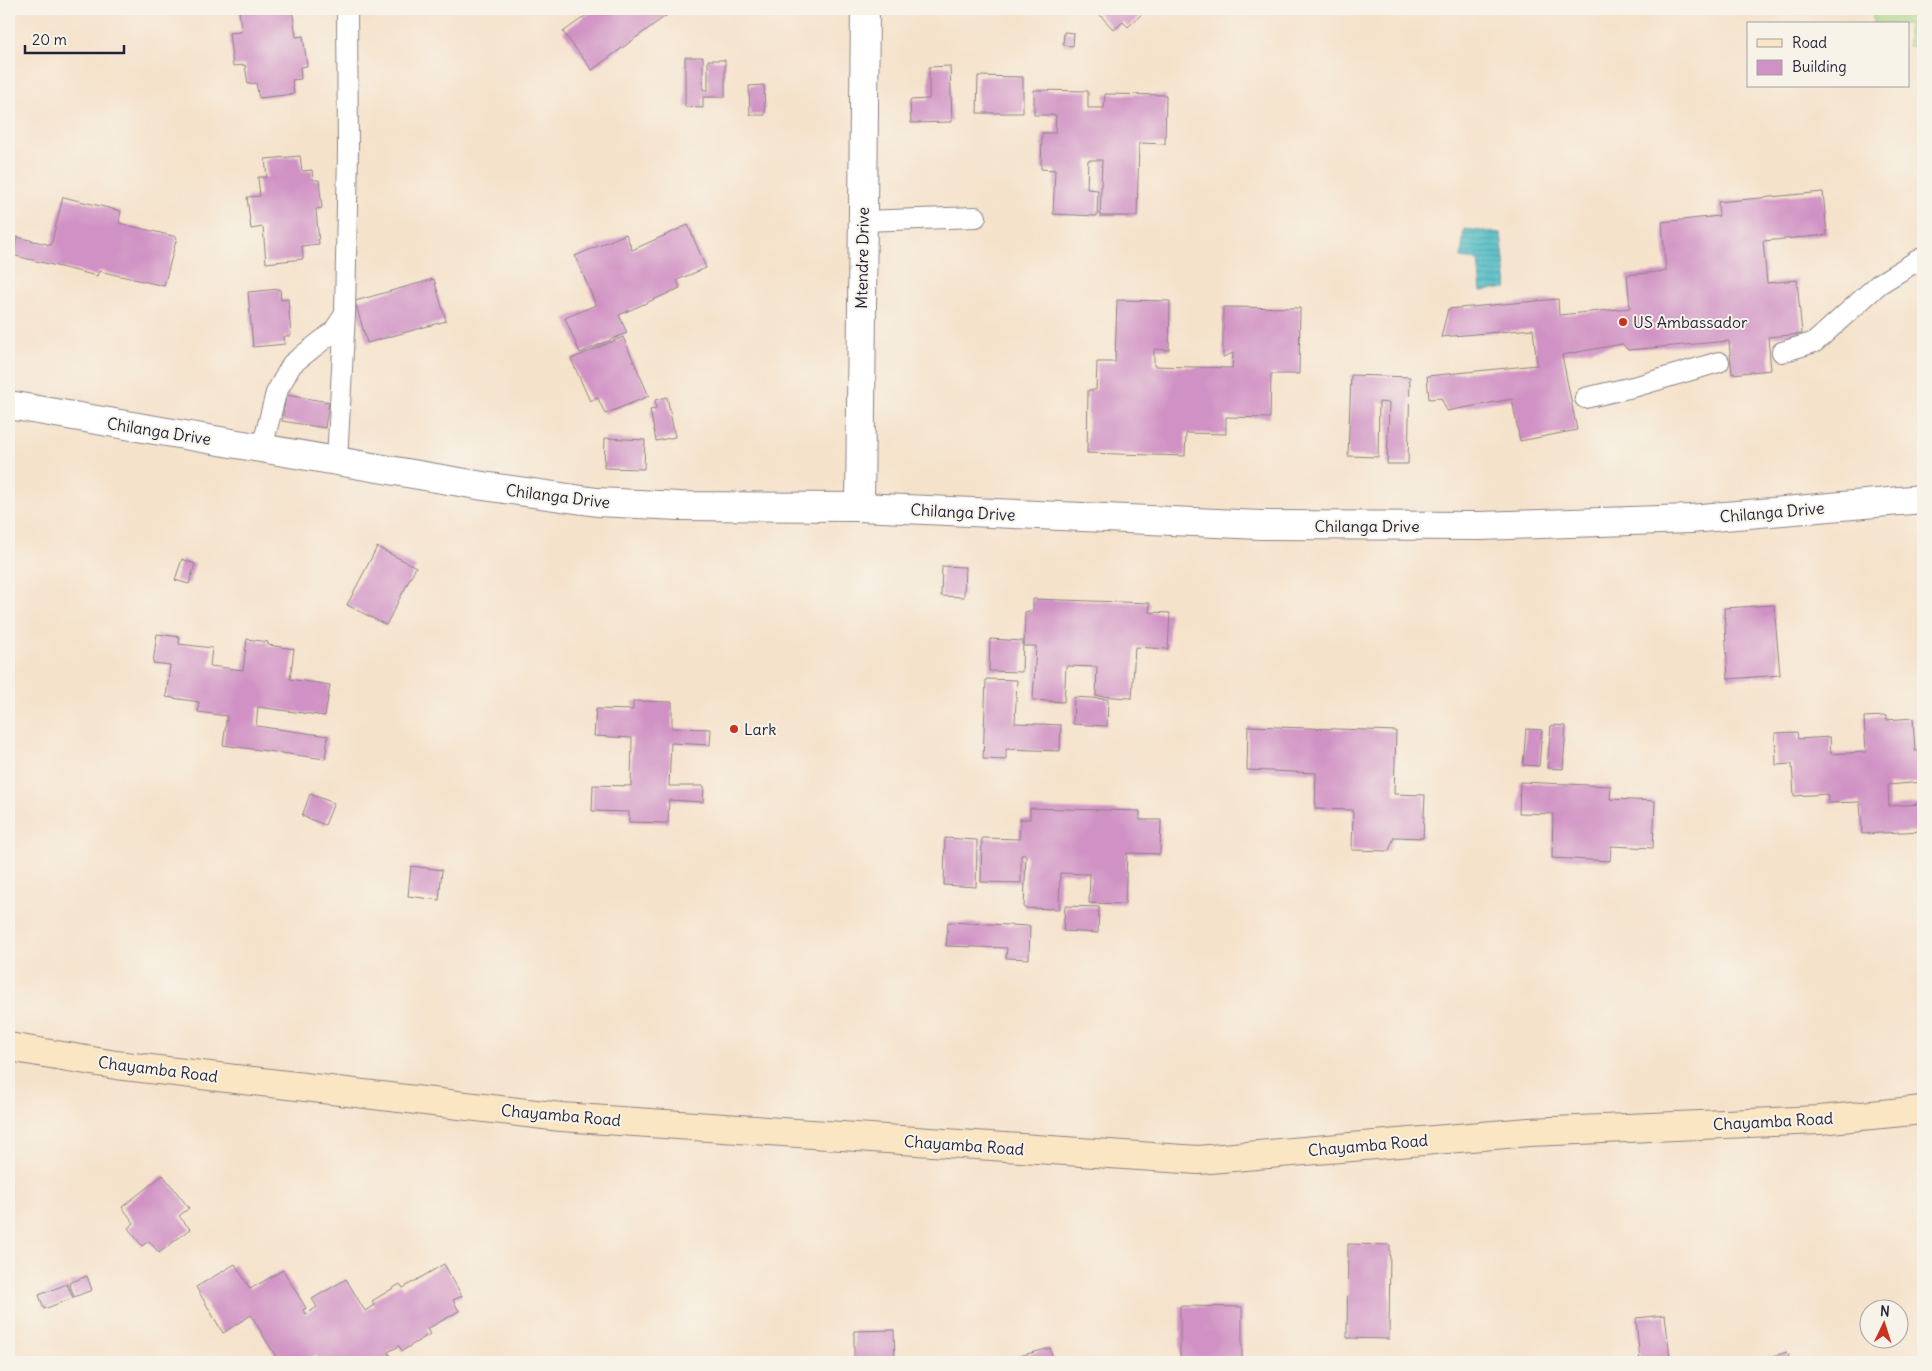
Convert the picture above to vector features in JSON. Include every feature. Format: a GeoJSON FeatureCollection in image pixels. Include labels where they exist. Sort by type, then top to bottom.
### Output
{"type":"FeatureCollection","features":[{"type":"Feature","properties":{"kind":"street","name":"Mtendre Drive"},"geometry":{"type":"LineString","coordinates":[[860,507],[865,9]]}},
{"type":"Feature","properties":{"kind":"street","name":"Chilanga Drive"},"geometry":{"type":"LineString","coordinates":[[9,405],[483,486],[597,502],[679,506],[860,507],[1261,525],[1479,526],[1690,519],[1923,499]]}},
{"type":"Feature","properties":{"kind":"street","name":"Chayamba Road"},"geometry":{"type":"LineString","coordinates":[[9,1047],[116,1065],[561,1117],[1198,1160],[1529,1132],[1820,1120],[1923,1110]]}},
{"type":"Feature","properties":{"kind":"lane"},"geometry":{"type":"LineString","coordinates":[[337,460],[345,314],[348,151],[347,9]]}},
{"type":"Feature","properties":{"kind":"lane"},"geometry":{"type":"LineString","coordinates":[[862,221],[976,217]]}},
{"type":"Feature","properties":{"kind":"lane"},"geometry":{"type":"LineString","coordinates":[[1782,352],[1815,342],[1879,284],[1923,257]]}},
{"type":"Feature","properties":{"kind":"lane"},"geometry":{"type":"LineString","coordinates":[[262,448],[276,393],[292,364],[333,332],[345,314]]}},
{"type":"Feature","properties":{"kind":"lane"},"geometry":{"type":"LineString","coordinates":[[1586,398],[1637,386],[1719,362]]}},
{"type":"Feature","properties":{"kind":"green space"},"geometry":{"type":"Polygon","coordinates":[[[1873,9],[1923,9],[1923,47],[1910,46],[1910,22],[1873,22],[1873,9]]]}},
{"type":"Feature","properties":{"kind":"water"},"geometry":{"type":"Polygon","coordinates":[[[1464,229],[1501,233],[1507,288],[1481,291],[1478,260],[1461,258],[1464,229]]]}},
{"type":"Feature","properties":{"kind":"building"},"geometry":{"type":"Polygon","coordinates":[[[239,9],[292,9],[296,37],[303,36],[307,66],[300,67],[301,79],[292,80],[294,94],[259,98],[256,83],[248,84],[245,65],[233,66],[229,33],[241,32],[239,9]]]}},
{"type":"Feature","properties":{"kind":"building"},"geometry":{"type":"Polygon","coordinates":[[[595,9],[675,9],[592,70],[563,32],[595,9]]]}},
{"type":"Feature","properties":{"kind":"building"},"geometry":{"type":"Polygon","coordinates":[[[1097,9],[1142,9],[1144,12],[1128,27],[1123,22],[1114,30],[1098,13],[1097,9]]]}},
{"type":"Feature","properties":{"kind":"building"},"geometry":{"type":"Polygon","coordinates":[[[1064,32],[1074,33],[1073,46],[1063,45],[1064,32]]]}},
{"type":"Feature","properties":{"kind":"building"},"geometry":{"type":"Polygon","coordinates":[[[685,57],[703,57],[703,90],[708,90],[708,60],[725,60],[725,97],[703,97],[703,108],[685,107],[685,57]]]}},
{"type":"Feature","properties":{"kind":"building"},"geometry":{"type":"Polygon","coordinates":[[[950,66],[952,122],[911,123],[910,100],[929,99],[929,67],[950,66]]]}},
{"type":"Feature","properties":{"kind":"building"},"geometry":{"type":"Polygon","coordinates":[[[978,76],[1023,77],[1023,113],[977,113],[978,76]]]}},
{"type":"Feature","properties":{"kind":"building"},"geometry":{"type":"Polygon","coordinates":[[[764,85],[765,115],[750,115],[749,86],[764,85]]]}},
{"type":"Feature","properties":{"kind":"building"},"geometry":{"type":"Polygon","coordinates":[[[1034,90],[1088,91],[1088,108],[1104,108],[1105,94],[1166,95],[1165,144],[1139,143],[1137,216],[1100,216],[1102,160],[1088,160],[1087,189],[1098,190],[1097,216],[1053,214],[1055,170],[1041,169],[1042,133],[1055,133],[1056,115],[1034,115],[1034,90]]]}},
{"type":"Feature","properties":{"kind":"building"},"geometry":{"type":"Polygon","coordinates":[[[300,156],[302,171],[312,170],[313,180],[319,180],[322,208],[316,209],[319,244],[302,246],[303,259],[266,263],[263,227],[251,229],[247,197],[260,196],[258,177],[267,177],[265,159],[300,156]]]}},
{"type":"Feature","properties":{"kind":"building","name":"US Ambassador"},"geometry":{"type":"Polygon","coordinates":[[[1823,192],[1827,235],[1763,241],[1767,283],[1797,280],[1802,334],[1768,337],[1771,370],[1732,374],[1729,341],[1628,350],[1622,344],[1562,355],[1577,430],[1520,441],[1512,399],[1447,411],[1441,398],[1429,399],[1427,376],[1537,365],[1533,329],[1441,337],[1448,309],[1558,299],[1559,315],[1630,308],[1627,275],[1666,271],[1662,222],[1719,216],[1718,202],[1823,192]]]}},
{"type":"Feature","properties":{"kind":"building"},"geometry":{"type":"Polygon","coordinates":[[[63,197],[121,211],[119,223],[177,237],[164,286],[99,271],[97,276],[12,255],[17,237],[51,245],[63,197]]]}},
{"type":"Feature","properties":{"kind":"building"},"geometry":{"type":"Polygon","coordinates":[[[688,225],[706,268],[677,280],[680,288],[619,315],[627,333],[580,353],[565,318],[596,305],[575,256],[626,234],[632,250],[688,225]]]}},
{"type":"Feature","properties":{"kind":"building"},"geometry":{"type":"Polygon","coordinates":[[[434,279],[446,321],[367,343],[355,301],[434,279]]]}},
{"type":"Feature","properties":{"kind":"building"},"geometry":{"type":"Polygon","coordinates":[[[280,289],[281,300],[288,299],[291,336],[284,336],[285,344],[253,347],[248,292],[280,289]]]}},
{"type":"Feature","properties":{"kind":"building"},"geometry":{"type":"Polygon","coordinates":[[[1117,300],[1170,301],[1169,350],[1154,349],[1154,366],[1232,368],[1233,353],[1223,357],[1223,307],[1300,308],[1299,374],[1271,374],[1270,418],[1226,417],[1226,434],[1186,433],[1185,456],[1087,453],[1088,390],[1096,390],[1097,362],[1115,362],[1117,300]]]}},
{"type":"Feature","properties":{"kind":"building"},"geometry":{"type":"Polygon","coordinates":[[[623,337],[649,396],[605,414],[598,398],[590,401],[571,359],[623,337]]]}},
{"type":"Feature","properties":{"kind":"building"},"geometry":{"type":"Polygon","coordinates":[[[1351,375],[1410,377],[1408,464],[1387,464],[1389,403],[1379,402],[1378,457],[1348,456],[1351,375]]]}},
{"type":"Feature","properties":{"kind":"building"},"geometry":{"type":"Polygon","coordinates":[[[286,395],[329,402],[325,428],[282,421],[286,395]]]}},
{"type":"Feature","properties":{"kind":"building"},"geometry":{"type":"Polygon","coordinates":[[[667,397],[675,437],[656,441],[650,410],[656,409],[655,400],[667,397]]]}},
{"type":"Feature","properties":{"kind":"building"},"geometry":{"type":"Polygon","coordinates":[[[605,438],[645,440],[644,469],[604,468],[605,438]]]}},
{"type":"Feature","properties":{"kind":"building"},"geometry":{"type":"Polygon","coordinates":[[[377,547],[416,567],[386,625],[347,605],[377,547]]]}},
{"type":"Feature","properties":{"kind":"building"},"geometry":{"type":"Polygon","coordinates":[[[182,559],[195,564],[189,584],[175,580],[182,559]]]}},
{"type":"Feature","properties":{"kind":"building"},"geometry":{"type":"Polygon","coordinates":[[[942,566],[965,567],[964,597],[941,596],[942,566]]]}},
{"type":"Feature","properties":{"kind":"building"},"geometry":{"type":"Polygon","coordinates":[[[1033,599],[1150,603],[1149,612],[1170,613],[1168,649],[1135,647],[1132,698],[1096,696],[1097,667],[1066,666],[1064,702],[1033,700],[1036,646],[1024,646],[1025,612],[1033,610],[1033,599]]]}},
{"type":"Feature","properties":{"kind":"building"},"geometry":{"type":"Polygon","coordinates":[[[1774,605],[1780,675],[1728,679],[1724,608],[1774,605]]]}},
{"type":"Feature","properties":{"kind":"building"},"geometry":{"type":"Polygon","coordinates":[[[157,634],[180,637],[179,644],[212,648],[210,666],[243,670],[247,639],[294,649],[290,679],[330,685],[325,716],[258,707],[256,726],[328,736],[325,759],[223,745],[227,716],[198,712],[199,702],[166,697],[170,665],[153,663],[157,634]]]}},
{"type":"Feature","properties":{"kind":"building"},"geometry":{"type":"Polygon","coordinates":[[[990,639],[1023,641],[1022,672],[989,671],[990,639]]]}},
{"type":"Feature","properties":{"kind":"building"},"geometry":{"type":"Polygon","coordinates":[[[986,679],[1017,680],[1015,723],[1061,725],[1060,751],[1006,749],[1006,760],[983,759],[986,679]]]}},
{"type":"Feature","properties":{"kind":"building"},"geometry":{"type":"Polygon","coordinates":[[[1074,697],[1108,699],[1107,726],[1073,724],[1074,697]]]}},
{"type":"Feature","properties":{"kind":"building"},"geometry":{"type":"Polygon","coordinates":[[[633,701],[672,702],[672,728],[711,729],[710,745],[671,743],[669,786],[704,786],[703,802],[669,800],[668,823],[629,822],[629,812],[592,811],[593,785],[631,786],[632,738],[594,736],[596,709],[633,710],[633,701]]]}},
{"type":"Feature","properties":{"kind":"building"},"geometry":{"type":"Polygon","coordinates":[[[1886,716],[1886,720],[1913,718],[1915,751],[1923,751],[1923,782],[1888,785],[1889,806],[1923,804],[1923,831],[1862,834],[1860,802],[1828,803],[1828,794],[1794,796],[1792,764],[1776,765],[1775,733],[1797,732],[1798,739],[1830,737],[1831,754],[1866,752],[1864,717],[1886,716]]]}},
{"type":"Feature","properties":{"kind":"building"},"geometry":{"type":"Polygon","coordinates":[[[1551,725],[1566,726],[1563,769],[1547,768],[1551,725]]]}},
{"type":"Feature","properties":{"kind":"building"},"geometry":{"type":"Polygon","coordinates":[[[1248,726],[1396,731],[1394,794],[1425,795],[1423,838],[1394,837],[1389,851],[1352,850],[1353,810],[1315,809],[1316,773],[1247,770],[1248,726]]]}},
{"type":"Feature","properties":{"kind":"building"},"geometry":{"type":"Polygon","coordinates":[[[1526,729],[1542,730],[1539,766],[1523,765],[1526,729]]]}},
{"type":"Feature","properties":{"kind":"building"},"geometry":{"type":"Polygon","coordinates":[[[1520,782],[1611,786],[1610,799],[1655,801],[1653,848],[1611,846],[1610,861],[1552,858],[1553,814],[1519,813],[1520,782]]]}},
{"type":"Feature","properties":{"kind":"building"},"geometry":{"type":"Polygon","coordinates":[[[310,794],[334,803],[325,825],[302,816],[310,794]]]}},
{"type":"Feature","properties":{"kind":"building"},"geometry":{"type":"Polygon","coordinates":[[[1030,808],[1140,811],[1140,820],[1161,820],[1160,854],[1127,853],[1125,904],[1089,903],[1090,874],[1060,873],[1059,909],[1024,908],[1026,855],[1021,855],[1021,883],[981,882],[982,838],[1019,839],[1020,819],[1030,819],[1030,808]]]}},
{"type":"Feature","properties":{"kind":"building"},"geometry":{"type":"Polygon","coordinates":[[[945,838],[977,840],[976,887],[944,885],[945,838]]]}},
{"type":"Feature","properties":{"kind":"building"},"geometry":{"type":"Polygon","coordinates":[[[411,866],[442,870],[439,900],[408,896],[411,866]]]}},
{"type":"Feature","properties":{"kind":"building"},"geometry":{"type":"Polygon","coordinates":[[[1065,906],[1099,907],[1098,933],[1063,931],[1065,906]]]}},
{"type":"Feature","properties":{"kind":"building"},"geometry":{"type":"Polygon","coordinates":[[[948,922],[1030,926],[1029,959],[1006,958],[1007,948],[946,946],[948,922]]]}},
{"type":"Feature","properties":{"kind":"building"},"geometry":{"type":"Polygon","coordinates":[[[163,1175],[189,1208],[179,1216],[190,1229],[159,1253],[149,1241],[142,1246],[128,1228],[134,1223],[122,1207],[163,1175]]]}},
{"type":"Feature","properties":{"kind":"building"},"geometry":{"type":"Polygon","coordinates":[[[1348,1244],[1390,1245],[1389,1339],[1347,1338],[1348,1244]]]}},
{"type":"Feature","properties":{"kind":"building"},"geometry":{"type":"Polygon","coordinates":[[[235,1264],[250,1289],[283,1270],[306,1308],[303,1310],[306,1314],[317,1307],[312,1299],[346,1279],[365,1311],[374,1305],[372,1301],[400,1284],[403,1288],[444,1264],[462,1296],[453,1300],[459,1311],[427,1329],[430,1334],[402,1351],[399,1346],[388,1352],[394,1362],[320,1362],[316,1355],[303,1362],[279,1362],[251,1315],[223,1333],[196,1287],[235,1264]]]}},
{"type":"Feature","properties":{"kind":"building"},"geometry":{"type":"Polygon","coordinates":[[[87,1276],[92,1290],[74,1297],[69,1283],[87,1276]]]}},
{"type":"Feature","properties":{"kind":"building"},"geometry":{"type":"Polygon","coordinates":[[[67,1284],[73,1298],[44,1309],[39,1295],[67,1284]]]}},
{"type":"Feature","properties":{"kind":"building"},"geometry":{"type":"Polygon","coordinates":[[[1180,1306],[1242,1307],[1242,1362],[1188,1362],[1180,1359],[1180,1306]]]}},
{"type":"Feature","properties":{"kind":"building"},"geometry":{"type":"Polygon","coordinates":[[[1665,1315],[1670,1358],[1640,1362],[1636,1318],[1665,1315]]]}},
{"type":"Feature","properties":{"kind":"building"},"geometry":{"type":"Polygon","coordinates":[[[894,1330],[895,1362],[854,1362],[854,1331],[894,1330]]]}},
{"type":"Feature","properties":{"kind":"building"},"geometry":{"type":"Polygon","coordinates":[[[1050,1348],[1054,1362],[1017,1362],[1015,1357],[1050,1348]]]}},
{"type":"Feature","properties":{"kind":"building"},"geometry":{"type":"Polygon","coordinates":[[[1787,1352],[1790,1362],[1753,1362],[1787,1352]]]}},
{"type":"Feature","properties":{"kind":"place","name":"US Ambassador"},"geometry":{"type":"Point","coordinates":[1623,322]}},
{"type":"Feature","properties":{"kind":"place","name":"Lark"},"geometry":{"type":"Point","coordinates":[734,729]}}]}
